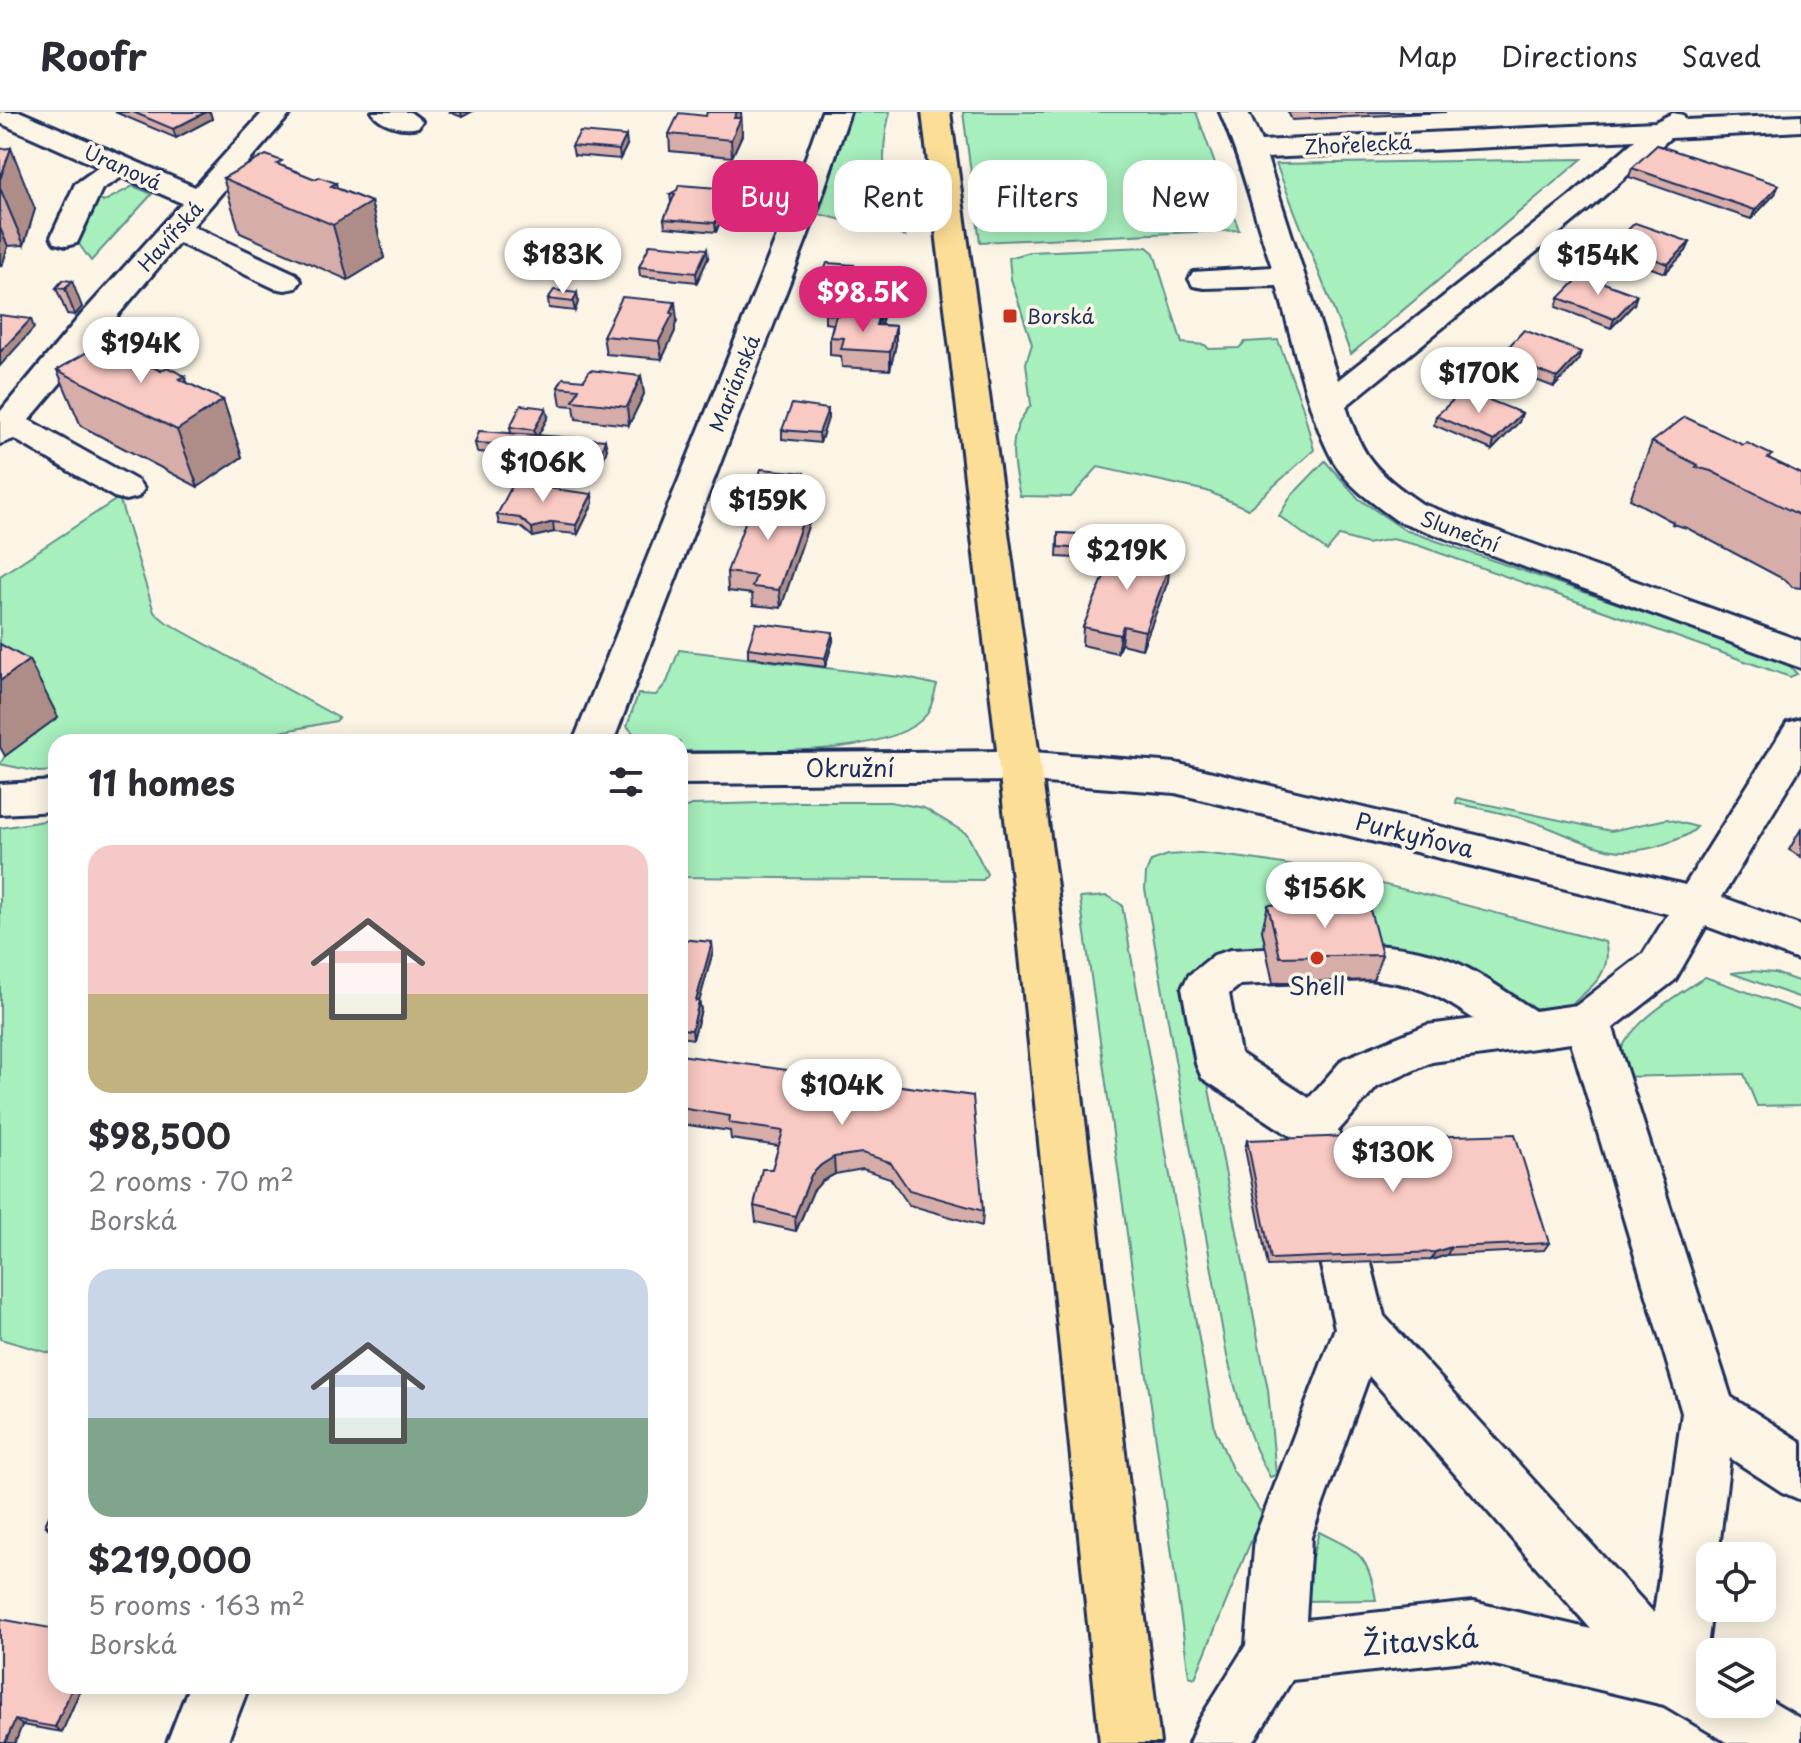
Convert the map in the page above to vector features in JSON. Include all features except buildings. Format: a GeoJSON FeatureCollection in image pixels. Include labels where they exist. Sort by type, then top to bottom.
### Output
{"type":"FeatureCollection","features":[{"type":"Feature","properties":{"kind":"main road"},"geometry":{"type":"LineString","coordinates":[[936,112],[951,251],[1020,766],[1130,1743]]}},
{"type":"Feature","properties":{"kind":"street","name":"Havířská"},"geometry":{"type":"LineString","coordinates":[[5,429],[92,322],[278,112]]}},
{"type":"Feature","properties":{"kind":"street","name":"Mariánská"},"geometry":{"type":"LineString","coordinates":[[596,734],[799,219],[836,112]]}},
{"type":"Feature","properties":{"kind":"street","name":"Sluneční"},"geometry":{"type":"LineString","coordinates":[[1234,112],[1251,150],[1260,189],[1328,404],[1350,460],[1373,487],[1409,512],[1801,655]]}},
{"type":"Feature","properties":{"kind":"street","name":"Uranová"},"geometry":{"type":"LineString","coordinates":[[0,113],[202,201]]}},
{"type":"Feature","properties":{"kind":"street","name":"Zhořelecká"},"geometry":{"type":"LineString","coordinates":[[1251,150],[1674,120],[1801,123]]}},
{"type":"Feature","properties":{"kind":"street"},"geometry":{"type":"LineString","coordinates":[[1328,404],[1606,180],[1674,120]]}},
{"type":"Feature","properties":{"kind":"street"},"geometry":{"type":"LineString","coordinates":[[66,237],[90,184],[120,166]]}},
{"type":"Feature","properties":{"kind":"street"},"geometry":{"type":"LineString","coordinates":[[176,230],[285,281]]}},
{"type":"Feature","properties":{"kind":"street"},"geometry":{"type":"LineString","coordinates":[[1204,279],[1290,276]]}},
{"type":"Feature","properties":{"kind":"street"},"geometry":{"type":"LineString","coordinates":[[5,429],[126,489]]}},
{"type":"Feature","properties":{"kind":"street"},"geometry":{"type":"LineString","coordinates":[[1313,1126],[1360,1073],[1427,1044],[1588,1022],[1659,967],[1801,733]]}},
{"type":"Feature","properties":{"kind":"street","name":"Okružní"},"geometry":{"type":"LineString","coordinates":[[688,769],[1020,766]]}},
{"type":"Feature","properties":{"kind":"street","name":"Purkyňova"},"geometry":{"type":"LineString","coordinates":[[1020,766],[1175,778],[1695,904],[1801,944]]}},
{"type":"Feature","properties":{"kind":"street"},"geometry":{"type":"LineString","coordinates":[[0,799],[48,796]]}},
{"type":"Feature","properties":{"kind":"street"},"geometry":{"type":"LineString","coordinates":[[1528,1030],[1449,979],[1402,965],[1368,961],[1230,968],[1205,988],[1219,1064],[1313,1126],[1361,1328],[1480,1465],[1696,1689]]}},
{"type":"Feature","properties":{"kind":"street"},"geometry":{"type":"LineString","coordinates":[[1588,1022],[1709,1413],[1703,1638]]}},
{"type":"Feature","properties":{"kind":"street"},"geometry":{"type":"LineString","coordinates":[[1219,1743],[1275,1653],[1283,1537],[1361,1328]]}},
{"type":"Feature","properties":{"kind":"street"},"geometry":{"type":"LineString","coordinates":[[1709,1413],[1801,1473]]}},
{"type":"Feature","properties":{"kind":"street","name":"Žitavská"},"geometry":{"type":"LineString","coordinates":[[1275,1653],[1473,1631],[1696,1693]]}},
{"type":"Feature","properties":{"kind":"street"},"geometry":{"type":"LineString","coordinates":[[197,1743],[216,1694]]}},
{"type":"Feature","properties":{"kind":"street","name":"Žitavská"},"geometry":{"type":"LineString","coordinates":[[1742,1718],[1785,1743]]}},
{"type":"Feature","properties":{"kind":"green space"},"geometry":{"type":"Polygon","coordinates":[[[851,112],[890,112],[884,160],[836,160],[851,112]]]}},
{"type":"Feature","properties":{"kind":"green space"},"geometry":{"type":"Polygon","coordinates":[[[963,112],[1196,112],[1213,160],[1123,160],[1123,232],[1196,232],[980,242],[979,232],[1107,232],[1107,160],[969,160],[963,112]]]}},
{"type":"Feature","properties":{"kind":"green space"},"geometry":{"type":"Polygon","coordinates":[[[1582,159],[1351,354],[1276,164],[1582,159]]]}},
{"type":"Feature","properties":{"kind":"green space"},"geometry":{"type":"Polygon","coordinates":[[[834,166],[834,218],[819,214],[834,166]]]}},
{"type":"Feature","properties":{"kind":"green space"},"geometry":{"type":"Polygon","coordinates":[[[133,186],[152,194],[91,261],[76,240],[97,196],[103,202],[133,186]]]}},
{"type":"Feature","properties":{"kind":"green space"},"geometry":{"type":"Polygon","coordinates":[[[1147,247],[1154,253],[1182,343],[1205,345],[1209,349],[1239,348],[1245,342],[1278,340],[1302,405],[1314,450],[1248,509],[1207,491],[1098,467],[1071,497],[1020,496],[1013,448],[1018,427],[1031,405],[1026,363],[1032,344],[1011,279],[1009,258],[1030,252],[1147,247]]]}},
{"type":"Feature","properties":{"kind":"green space"},"geometry":{"type":"Polygon","coordinates":[[[1325,461],[1359,499],[1405,530],[1786,662],[1797,674],[1790,677],[1417,545],[1392,539],[1367,544],[1339,536],[1327,551],[1279,516],[1291,496],[1325,461]]]}},
{"type":"Feature","properties":{"kind":"green space"},"geometry":{"type":"Polygon","coordinates":[[[117,499],[154,612],[166,622],[339,718],[270,734],[48,734],[48,771],[0,764],[5,756],[58,717],[0,675],[0,576],[117,499]]]}},
{"type":"Feature","properties":{"kind":"green space"},"geometry":{"type":"Polygon","coordinates":[[[679,650],[907,678],[937,685],[927,714],[908,729],[881,739],[811,750],[688,751],[688,734],[634,734],[627,726],[638,694],[656,695],[667,682],[679,650]]]}},
{"type":"Feature","properties":{"kind":"green space"},"geometry":{"type":"Polygon","coordinates":[[[1457,798],[1611,831],[1667,819],[1697,827],[1664,844],[1628,851],[1612,850],[1525,819],[1456,803],[1457,798]]]}},
{"type":"Feature","properties":{"kind":"green space"},"geometry":{"type":"Polygon","coordinates":[[[890,802],[924,808],[967,834],[987,874],[983,880],[688,877],[688,806],[890,802]]]}},
{"type":"Feature","properties":{"kind":"green space"},"geometry":{"type":"Polygon","coordinates":[[[48,820],[48,1353],[0,1339],[0,828],[48,820]]]}},
{"type":"Feature","properties":{"kind":"green space"},"geometry":{"type":"Polygon","coordinates":[[[1199,853],[1302,867],[1404,889],[1605,942],[1607,953],[1598,979],[1568,1007],[1514,1009],[1262,930],[1267,955],[1192,1002],[1268,1390],[1276,1475],[1270,1477],[1250,1433],[1227,1356],[1145,889],[1151,861],[1168,855],[1199,853]]]}},
{"type":"Feature","properties":{"kind":"green space"},"geometry":{"type":"Polygon","coordinates":[[[1108,896],[1122,905],[1215,1429],[1232,1469],[1262,1514],[1195,1678],[1189,1676],[1080,898],[1108,896]]]}},
{"type":"Feature","properties":{"kind":"green space"},"geometry":{"type":"Polygon","coordinates":[[[1731,973],[1775,973],[1801,982],[1801,998],[1731,973]]]}},
{"type":"Feature","properties":{"kind":"green space"},"geometry":{"type":"Polygon","coordinates":[[[1705,977],[1801,1011],[1801,1105],[1757,1106],[1744,1074],[1618,1077],[1617,1061],[1633,1032],[1661,1006],[1705,977]]]}},
{"type":"Feature","properties":{"kind":"green space"},"geometry":{"type":"Polygon","coordinates":[[[1319,1532],[1360,1556],[1369,1572],[1376,1600],[1300,1601],[1319,1532]]]}},
{"type":"Feature","properties":{"kind":"place","name":"Borská"},"geometry":{"type":"Point","coordinates":[1010,316]}},
{"type":"Feature","properties":{"kind":"place","name":"Shell"},"geometry":{"type":"Point","coordinates":[1317,958]}}]}
